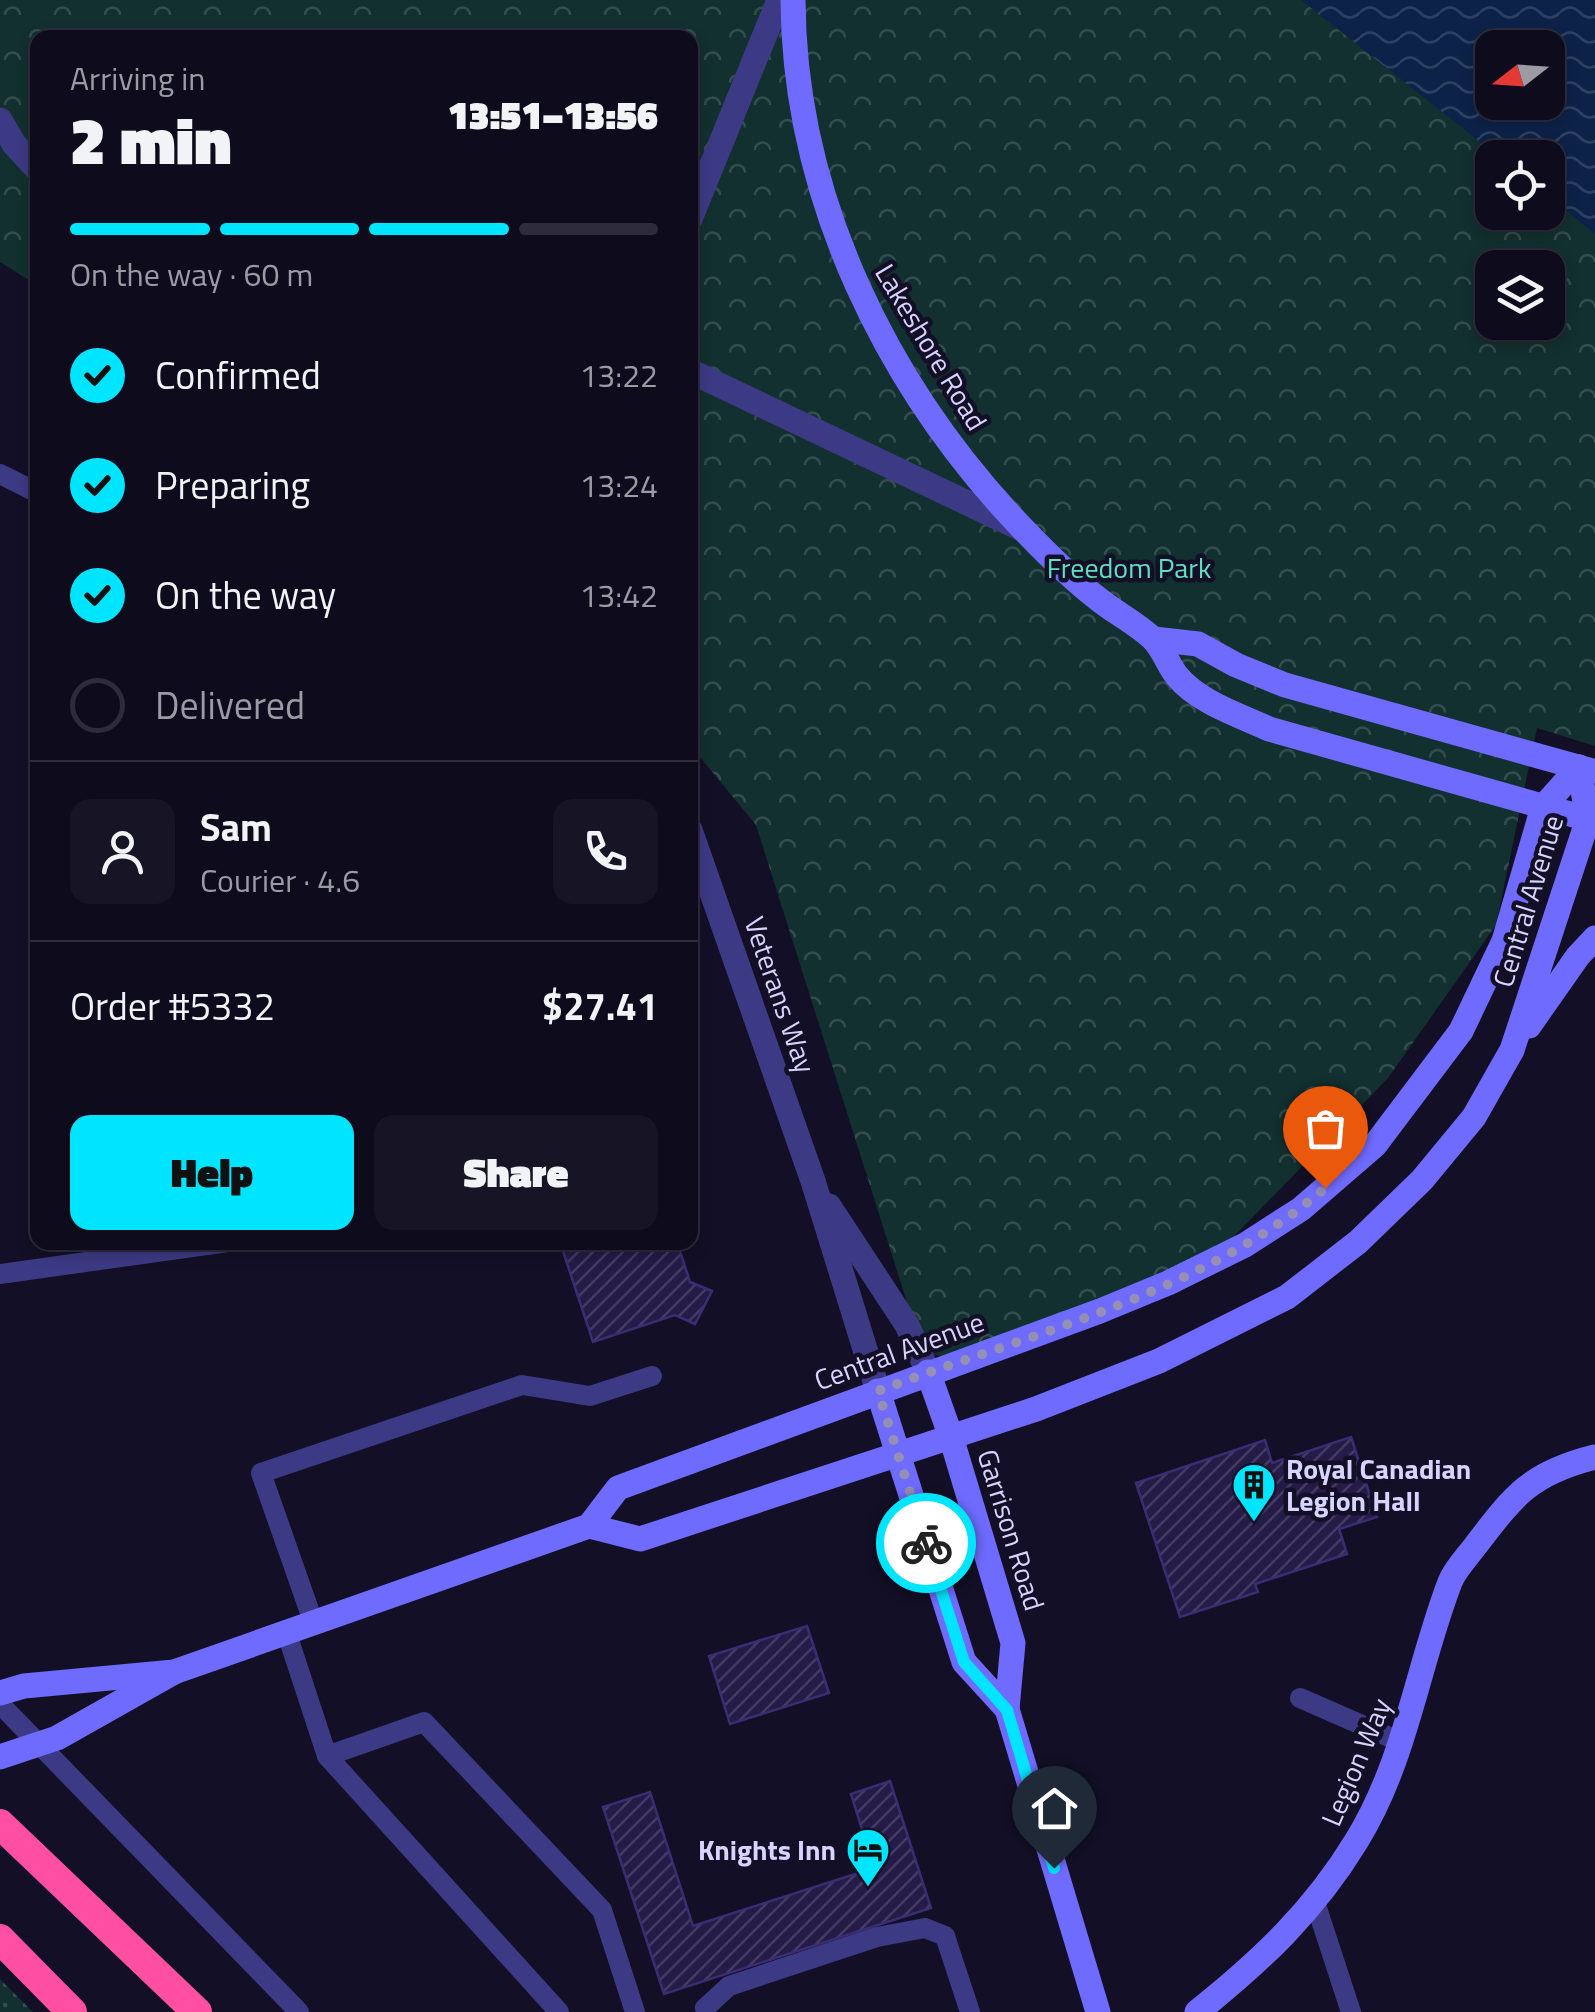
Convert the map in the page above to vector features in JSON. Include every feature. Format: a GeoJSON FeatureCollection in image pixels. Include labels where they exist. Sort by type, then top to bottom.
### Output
{"type":"FeatureCollection","features":[{"type":"Feature","properties":{"kind":"highway"},"geometry":{"type":"LineString","coordinates":[[0,1824],[197,2012]]}},
{"type":"Feature","properties":{"kind":"highway"},"geometry":{"type":"LineString","coordinates":[[0,1938],[72,2012]]}},
{"type":"Feature","properties":{"kind":"main road","name":"Lakeshore Road"},"geometry":{"type":"LineString","coordinates":[[793,0],[801,112],[841,250],[867,307],[910,381],[963,459],[1024,530],[1094,596],[1154,639],[1178,678],[1220,706],[1269,729],[1591,820]]}},
{"type":"Feature","properties":{"kind":"main road","name":"Lakeshore Road"},"geometry":{"type":"LineString","coordinates":[[1154,639],[1198,644],[1236,666],[1285,685],[1587,769]]}},
{"type":"Feature","properties":{"kind":"main road","name":"Central Avenue"},"geometry":{"type":"LineString","coordinates":[[1587,769],[1591,820],[1512,1050],[1474,1117],[1422,1180],[1358,1242],[1286,1298],[1159,1361],[1036,1409],[640,1539],[589,1526],[618,1488],[1100,1311],[1168,1283],[1245,1244],[1300,1209],[1374,1145],[1461,1032],[1504,941],[1543,807],[1587,769]]}},
{"type":"Feature","properties":{"kind":"main road"},"geometry":{"type":"LineString","coordinates":[[1512,1050],[1595,938]]}},
{"type":"Feature","properties":{"kind":"main road","name":"Garrison Road"},"geometry":{"type":"LineString","coordinates":[[928,1372],[1013,1642],[1007,1710],[1098,2012]]}},
{"type":"Feature","properties":{"kind":"main road","name":"Garrison Road"},"geometry":{"type":"LineString","coordinates":[[878,1391],[964,1662],[1007,1710]]}},
{"type":"Feature","properties":{"kind":"main road","name":"Legion Way"},"geometry":{"type":"LineString","coordinates":[[1197,2012],[1268,1954],[1315,1902],[1359,1838],[1402,1743],[1451,1578],[1512,1498],[1556,1468],[1595,1457]]}},
{"type":"Feature","properties":{"kind":"main road"},"geometry":{"type":"LineString","coordinates":[[0,1757],[57,1738],[174,1672],[589,1526]]}},
{"type":"Feature","properties":{"kind":"main road"},"geometry":{"type":"LineString","coordinates":[[0,1693],[24,1686],[174,1672]]}},
{"type":"Feature","properties":{"kind":"street"},"geometry":{"type":"LineString","coordinates":[[698,199],[778,0]]}},
{"type":"Feature","properties":{"kind":"street"},"geometry":{"type":"LineString","coordinates":[[0,120],[30,161]]}},
{"type":"Feature","properties":{"kind":"street","name":"Lakeshore Road"},"geometry":{"type":"LineString","coordinates":[[698,375],[1024,530]]}},
{"type":"Feature","properties":{"kind":"street","name":"Veterans Way"},"geometry":{"type":"LineString","coordinates":[[698,853],[813,1181],[878,1391]]}},
{"type":"Feature","properties":{"kind":"street","name":"Veterans Way"},"geometry":{"type":"LineString","coordinates":[[813,1181],[907,1325],[928,1372]]}},
{"type":"Feature","properties":{"kind":"lane"},"geometry":{"type":"LineString","coordinates":[[0,474],[30,490]]}},
{"type":"Feature","properties":{"kind":"lane"},"geometry":{"type":"LineString","coordinates":[[0,1274],[171,1250]]}},
{"type":"Feature","properties":{"kind":"lane"},"geometry":{"type":"LineString","coordinates":[[314,1624],[261,1473],[522,1385],[590,1396],[652,1376]]}},
{"type":"Feature","properties":{"kind":"lane"},"geometry":{"type":"LineString","coordinates":[[287,1634],[327,1756],[559,2012]]}},
{"type":"Feature","properties":{"kind":"lane"},"geometry":{"type":"LineString","coordinates":[[1300,1698],[1402,1743]]}},
{"type":"Feature","properties":{"kind":"lane"},"geometry":{"type":"LineString","coordinates":[[0,1704],[300,2012]]}},
{"type":"Feature","properties":{"kind":"lane"},"geometry":{"type":"LineString","coordinates":[[327,1756],[424,1722],[602,1910],[635,2012]]}},
{"type":"Feature","properties":{"kind":"lane"},"geometry":{"type":"LineString","coordinates":[[1315,1902],[1351,2012]]}},
{"type":"Feature","properties":{"kind":"lane"},"geometry":{"type":"LineString","coordinates":[[706,2012],[705,2008],[729,1986],[878,1937],[926,1928],[945,1936],[970,2012]]}},
{"type":"Feature","properties":{"kind":"green space","name":"Freedom Park"},"geometry":{"type":"Polygon","coordinates":[[[0,0],[1373,0],[1475,87],[1475,120],[1520,120],[1550,140],[1475,140],[1475,230],[1565,230],[1565,149],[1595,169],[1595,746],[1537,728],[1496,925],[1388,1078],[1180,1292],[942,1356],[923,1353],[756,825],[698,755],[698,30],[30,30],[30,281],[0,262],[0,0]]]}},
{"type":"Feature","properties":{"kind":"green space"},"geometry":{"type":"Polygon","coordinates":[[[0,1979],[33,2012],[0,2012],[0,1979]]]}},
{"type":"Feature","properties":{"kind":"water"},"geometry":{"type":"Polygon","coordinates":[[[1301,0],[1595,0],[1595,234],[1565,210],[1565,140],[1478,140],[1301,0]]]}},
{"type":"Feature","properties":{"kind":"building"},"geometry":{"type":"Polygon","coordinates":[[[563,1250],[680,1250],[690,1282],[712,1291],[695,1324],[675,1315],[593,1342],[563,1250]]]}},
{"type":"Feature","properties":{"kind":"building","name":"Royal Canadian Legion Hall"},"geometry":{"type":"Polygon","coordinates":[[[1351,1437],[1377,1517],[1339,1529],[1347,1554],[1255,1584],[1258,1592],[1180,1617],[1136,1483],[1265,1440],[1272,1463],[1351,1437]]]}},
{"type":"Feature","properties":{"kind":"building"},"geometry":{"type":"Polygon","coordinates":[[[807,1626],[829,1693],[730,1724],[709,1656],[807,1626]]]}},
{"type":"Feature","properties":{"kind":"building","name":"Knights Inn"},"geometry":{"type":"Polygon","coordinates":[[[890,1781],[931,1908],[664,1994],[603,1807],[650,1792],[693,1926],[874,1868],[851,1794],[890,1781]]]}},
{"type":"Feature","properties":{"kind":"way so far"},"geometry":{"type":"LineString","coordinates":[[926,1543],[878,1391],[1168,1283],[1245,1244],[1325,1188]]}},
{"type":"Feature","properties":{"kind":"place","name":"Royal Canadian Legion Hall"},"geometry":{"type":"Point","coordinates":[1254,1523]}},
{"type":"Feature","properties":{"kind":"place","name":"Knights Inn"},"geometry":{"type":"Point","coordinates":[868,1888]}},
{"type":"Feature","properties":{"kind":"route"},"geometry":{"type":"LineString","coordinates":[[926,1543],[964,1662],[1007,1710],[1054,1868]]}}]}
